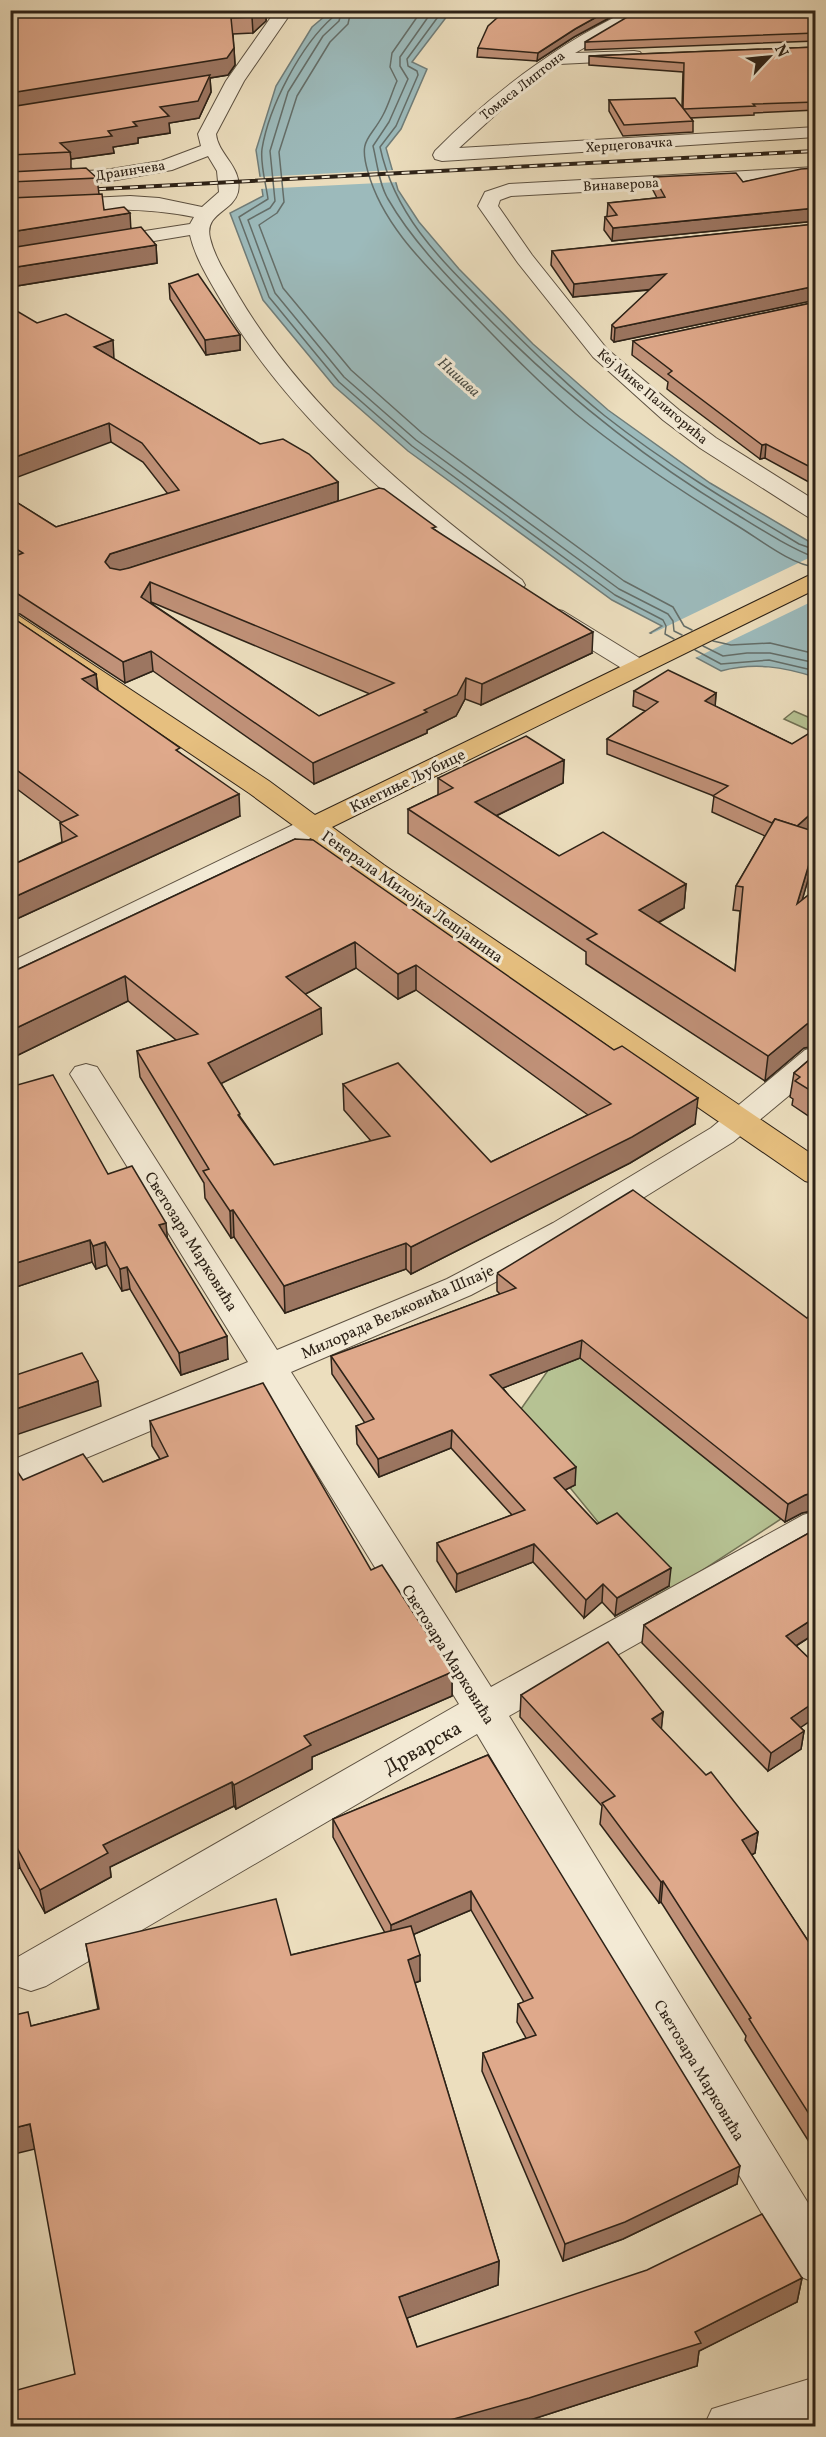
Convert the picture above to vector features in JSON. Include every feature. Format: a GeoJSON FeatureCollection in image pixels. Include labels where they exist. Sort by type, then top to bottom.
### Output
{"type":"FeatureCollection","features":[{"type":"Feature","properties":{"kind":"main road","name":"Кнегиње Љубице"},"geometry":{"type":"LineString","coordinates":[[313,826],[816,579]]}},
{"type":"Feature","properties":{"kind":"main road","name":"Генерала Милојка Лешјанина"},"geometry":{"type":"LineString","coordinates":[[10,621],[220,759],[374,871],[816,1173]]}},
{"type":"Feature","properties":{"kind":"street","name":"Томаса Липтона"},"geometry":{"type":"LineString","coordinates":[[442,155],[469,126],[551,59],[643,10]]}},
{"type":"Feature","properties":{"kind":"street"},"geometry":{"type":"LineString","coordinates":[[258,12],[283,13]]}},
{"type":"Feature","properties":{"kind":"street"},"geometry":{"type":"LineString","coordinates":[[91,246],[203,221],[228,193],[229,184],[225,165],[210,148],[207,134],[235,81],[283,13]]}},
{"type":"Feature","properties":{"kind":"street"},"geometry":{"type":"LineString","coordinates":[[551,59],[655,55]]}},
{"type":"Feature","properties":{"kind":"street"},"geometry":{"type":"LineString","coordinates":[[210,86],[235,81]]}},
{"type":"Feature","properties":{"kind":"street","name":"Херцеговачка"},"geometry":{"type":"LineString","coordinates":[[442,155],[816,132]]}},
{"type":"Feature","properties":{"kind":"street","name":"Драинчева"},"geometry":{"type":"LineString","coordinates":[[10,181],[115,175],[165,166],[210,148]]}},
{"type":"Feature","properties":{"kind":"street","name":"Винаверова"},"geometry":{"type":"LineString","coordinates":[[499,193],[520,189],[816,173]]}},
{"type":"Feature","properties":{"kind":"street"},"geometry":{"type":"LineString","coordinates":[[786,176],[816,189]]}},
{"type":"Feature","properties":{"kind":"street","name":"Кеј Мике Палигорића"},"geometry":{"type":"LineString","coordinates":[[499,193],[488,201],[488,206],[525,259],[600,353],[671,415],[708,443],[816,512]]}},
{"type":"Feature","properties":{"kind":"street"},"geometry":{"type":"LineString","coordinates":[[10,208],[130,202],[159,204],[203,221]]}},
{"type":"Feature","properties":{"kind":"street"},"geometry":{"type":"LineString","coordinates":[[203,221],[206,253],[228,298],[256,339],[387,495],[535,601],[637,667]]}},
{"type":"Feature","properties":{"kind":"street"},"geometry":{"type":"LineString","coordinates":[[525,259],[545,257]]}},
{"type":"Feature","properties":{"kind":"street"},"geometry":{"type":"LineString","coordinates":[[600,353],[626,348]]}},
{"type":"Feature","properties":{"kind":"street","name":"Кнегиње Љубице"},"geometry":{"type":"LineString","coordinates":[[10,974],[313,826]]}},
{"type":"Feature","properties":{"kind":"street","name":"Милорада Вељковића Шпаје"},"geometry":{"type":"LineString","coordinates":[[10,1476],[459,1287],[566,1231],[722,1135],[816,1057]]}},
{"type":"Feature","properties":{"kind":"street","name":"Светозара Марковића"},"geometry":{"type":"LineString","coordinates":[[86,1074],[484,1710],[809,2250]]}},
{"type":"Feature","properties":{"kind":"street","name":"Дрварска"},"geometry":{"type":"LineString","coordinates":[[30,1972],[484,1710],[816,1525]]}},
{"type":"Feature","properties":{"kind":"street"},"geometry":{"type":"LineString","coordinates":[[729,2427],[816,2401]]}},
{"type":"Feature","properties":{"kind":"green space"},"geometry":{"type":"Polygon","coordinates":[[[794,711],[815,720],[815,733],[784,719],[794,711]]]}},
{"type":"Feature","properties":{"kind":"green space"},"geometry":{"type":"Polygon","coordinates":[[[565,1346],[781,1519],[660,1598],[514,1419],[565,1346]]]}},
{"type":"Feature","properties":{"kind":"water","name":"Нишава"},"geometry":{"type":"Polygon","coordinates":[[[331,11],[451,11],[412,62],[427,69],[401,129],[386,148],[398,190],[419,222],[459,269],[533,344],[608,410],[710,483],[815,545],[815,677],[757,666],[721,671],[650,633],[662,626],[612,600],[408,451],[334,386],[263,300],[230,213],[263,196],[256,150],[276,86],[312,27],[331,11]]]}},
{"type":"Feature","properties":{"kind":"pier"},"geometry":{"type":"Polygon","coordinates":[[[395,170],[399,182],[259,189],[257,177],[395,170]]]}},
{"type":"Feature","properties":{"kind":"pier"},"geometry":{"type":"Polygon","coordinates":[[[815,555],[815,600],[693,659],[649,635],[815,555]]]}},
{"type":"Feature","properties":{"kind":"building"},"geometry":{"type":"Polygon","coordinates":[[[39,10],[259,10],[252,17],[231,18],[234,48],[227,58],[10,93],[10,17],[39,10]]]}},
{"type":"Feature","properties":{"kind":"building"},"geometry":{"type":"Polygon","coordinates":[[[506,10],[609,10],[538,53],[478,48],[488,26],[506,10]]]}},
{"type":"Feature","properties":{"kind":"building"},"geometry":{"type":"Polygon","coordinates":[[[639,10],[816,10],[816,33],[585,42],[639,10]]]}},
{"type":"Feature","properties":{"kind":"building"},"geometry":{"type":"Polygon","coordinates":[[[816,47],[816,102],[684,109],[684,63],[589,56],[816,47]]]}},
{"type":"Feature","properties":{"kind":"building"},"geometry":{"type":"Polygon","coordinates":[[[210,75],[198,101],[160,107],[169,116],[133,122],[137,126],[108,131],[112,136],[60,143],[70,152],[10,155],[10,107],[210,75]]]}},
{"type":"Feature","properties":{"kind":"building"},"geometry":{"type":"Polygon","coordinates":[[[675,98],[693,121],[624,125],[609,100],[675,98]]]}},
{"type":"Feature","properties":{"kind":"building"},"geometry":{"type":"Polygon","coordinates":[[[86,168],[97,178],[10,182],[10,172],[86,168]]]}},
{"type":"Feature","properties":{"kind":"building"},"geometry":{"type":"Polygon","coordinates":[[[816,168],[816,208],[613,228],[605,217],[617,215],[608,203],[665,197],[654,177],[736,173],[743,182],[801,169],[816,168]]]}},
{"type":"Feature","properties":{"kind":"building"},"geometry":{"type":"Polygon","coordinates":[[[102,194],[104,210],[124,207],[130,213],[10,232],[10,198],[102,194]]]}},
{"type":"Feature","properties":{"kind":"building"},"geometry":{"type":"Polygon","coordinates":[[[816,224],[816,286],[615,328],[612,325],[666,274],[574,284],[552,251],[816,224]]]}},
{"type":"Feature","properties":{"kind":"building"},"geometry":{"type":"Polygon","coordinates":[[[141,227],[156,245],[10,268],[10,248],[141,227]]]}},
{"type":"Feature","properties":{"kind":"building"},"geometry":{"type":"Polygon","coordinates":[[[198,274],[240,335],[205,340],[169,284],[198,274]]]}},
{"type":"Feature","properties":{"kind":"building"},"geometry":{"type":"Polygon","coordinates":[[[816,302],[816,470],[766,444],[762,445],[668,374],[672,371],[633,341],[816,302]]]}},
{"type":"Feature","properties":{"kind":"building"},"geometry":{"type":"Polygon","coordinates":[[[10,307],[37,323],[66,314],[113,340],[94,347],[260,444],[283,439],[309,454],[338,482],[110,554],[105,562],[110,568],[120,570],[129,568],[379,488],[384,489],[436,527],[432,528],[593,632],[482,684],[466,678],[457,695],[424,710],[427,712],[313,763],[151,651],[123,662],[18,594],[10,593],[10,558],[23,553],[10,545],[10,498],[56,527],[179,490],[142,443],[109,423],[10,459],[10,307]],[[150,582],[141,597],[319,716],[394,683],[150,582]]]}},
{"type":"Feature","properties":{"kind":"building"},"geometry":{"type":"Polygon","coordinates":[[[10,616],[96,674],[82,679],[180,748],[176,750],[239,794],[10,899],[10,866],[77,836],[60,823],[78,815],[10,765],[10,616]]]}},
{"type":"Feature","properties":{"kind":"building"},"geometry":{"type":"Polygon","coordinates":[[[668,670],[716,693],[705,701],[792,744],[811,732],[816,734],[816,809],[797,826],[775,819],[772,823],[713,796],[728,786],[607,739],[658,702],[634,691],[668,670]]]}},
{"type":"Feature","properties":{"kind":"building"},"geometry":{"type":"Polygon","coordinates":[[[526,736],[564,760],[475,802],[559,856],[603,832],[686,884],[639,910],[735,971],[743,887],[736,886],[775,819],[816,832],[816,841],[797,904],[816,889],[816,1022],[807,1024],[768,1056],[587,939],[597,934],[408,809],[453,788],[438,778],[526,736]]]}},
{"type":"Feature","properties":{"kind":"building"},"geometry":{"type":"Polygon","coordinates":[[[295,839],[313,840],[614,1050],[622,1046],[698,1098],[632,1137],[411,1247],[406,1243],[284,1286],[233,1210],[230,1211],[203,1171],[209,1169],[137,1051],[198,1034],[125,976],[10,1031],[10,973],[295,839]],[[355,942],[286,977],[321,1008],[208,1063],[240,1114],[238,1115],[274,1165],[390,1136],[343,1084],[398,1063],[491,1162],[611,1104],[416,965],[398,974],[355,942]]]}},
{"type":"Feature","properties":{"kind":"building"},"geometry":{"type":"Polygon","coordinates":[[[816,1054],[816,1094],[795,1081],[800,1077],[794,1073],[816,1054]]]}},
{"type":"Feature","properties":{"kind":"building"},"geometry":{"type":"Polygon","coordinates":[[[53,1075],[108,1174],[132,1166],[166,1223],[159,1225],[227,1336],[179,1353],[127,1267],[120,1269],[105,1242],[93,1246],[90,1240],[10,1265],[10,1147],[17,1145],[10,1134],[10,1087],[53,1075]]]}},
{"type":"Feature","properties":{"kind":"building"},"geometry":{"type":"Polygon","coordinates":[[[633,1190],[807,1318],[816,1311],[816,1492],[788,1504],[582,1340],[490,1375],[576,1467],[554,1478],[597,1524],[617,1513],[671,1568],[617,1598],[603,1584],[586,1600],[534,1544],[457,1574],[437,1543],[525,1510],[452,1430],[378,1459],[356,1426],[374,1419],[331,1356],[516,1288],[497,1273],[633,1190]]]}},
{"type":"Feature","properties":{"kind":"building"},"geometry":{"type":"Polygon","coordinates":[[[82,1353],[98,1381],[10,1411],[10,1377],[82,1353]]]}},
{"type":"Feature","properties":{"kind":"building"},"geometry":{"type":"Polygon","coordinates":[[[263,1383],[371,1570],[382,1565],[452,1672],[304,1736],[311,1745],[234,1785],[232,1782],[103,1845],[108,1853],[40,1890],[15,1844],[10,1846],[10,1466],[13,1465],[23,1480],[83,1454],[103,1482],[168,1456],[150,1421],[263,1383]]]}},
{"type":"Feature","properties":{"kind":"building"},"geometry":{"type":"Polygon","coordinates":[[[816,1529],[816,1617],[786,1636],[816,1665],[816,1701],[791,1718],[804,1731],[771,1753],[644,1625],[816,1529]]]}},
{"type":"Feature","properties":{"kind":"building"},"geometry":{"type":"Polygon","coordinates":[[[608,1642],[663,1712],[652,1719],[706,1775],[711,1772],[758,1832],[742,1840],[816,1953],[816,2125],[663,1881],[661,1882],[602,1803],[615,1796],[521,1695],[608,1642]]]}},
{"type":"Feature","properties":{"kind":"building"},"geometry":{"type":"Polygon","coordinates":[[[488,1755],[740,2166],[625,2222],[565,2244],[483,2053],[536,2035],[518,2004],[533,1998],[471,1891],[391,1925],[333,1819],[488,1755]]]}},
{"type":"Feature","properties":{"kind":"building"},"geometry":{"type":"Polygon","coordinates":[[[276,1899],[291,1955],[411,1926],[420,1955],[408,1960],[499,2261],[399,2297],[417,2347],[647,2270],[762,2214],[802,2278],[695,2332],[701,2343],[529,2398],[450,2420],[452,2427],[10,2427],[10,2392],[75,2374],[30,2124],[10,2129],[10,2016],[28,2012],[31,2026],[99,2009],[86,1944],[276,1899]]]}},
{"type":"Feature","properties":{"kind":"railway"},"geometry":{"type":"LineString","coordinates":[[82,190],[816,151]]}}]}
